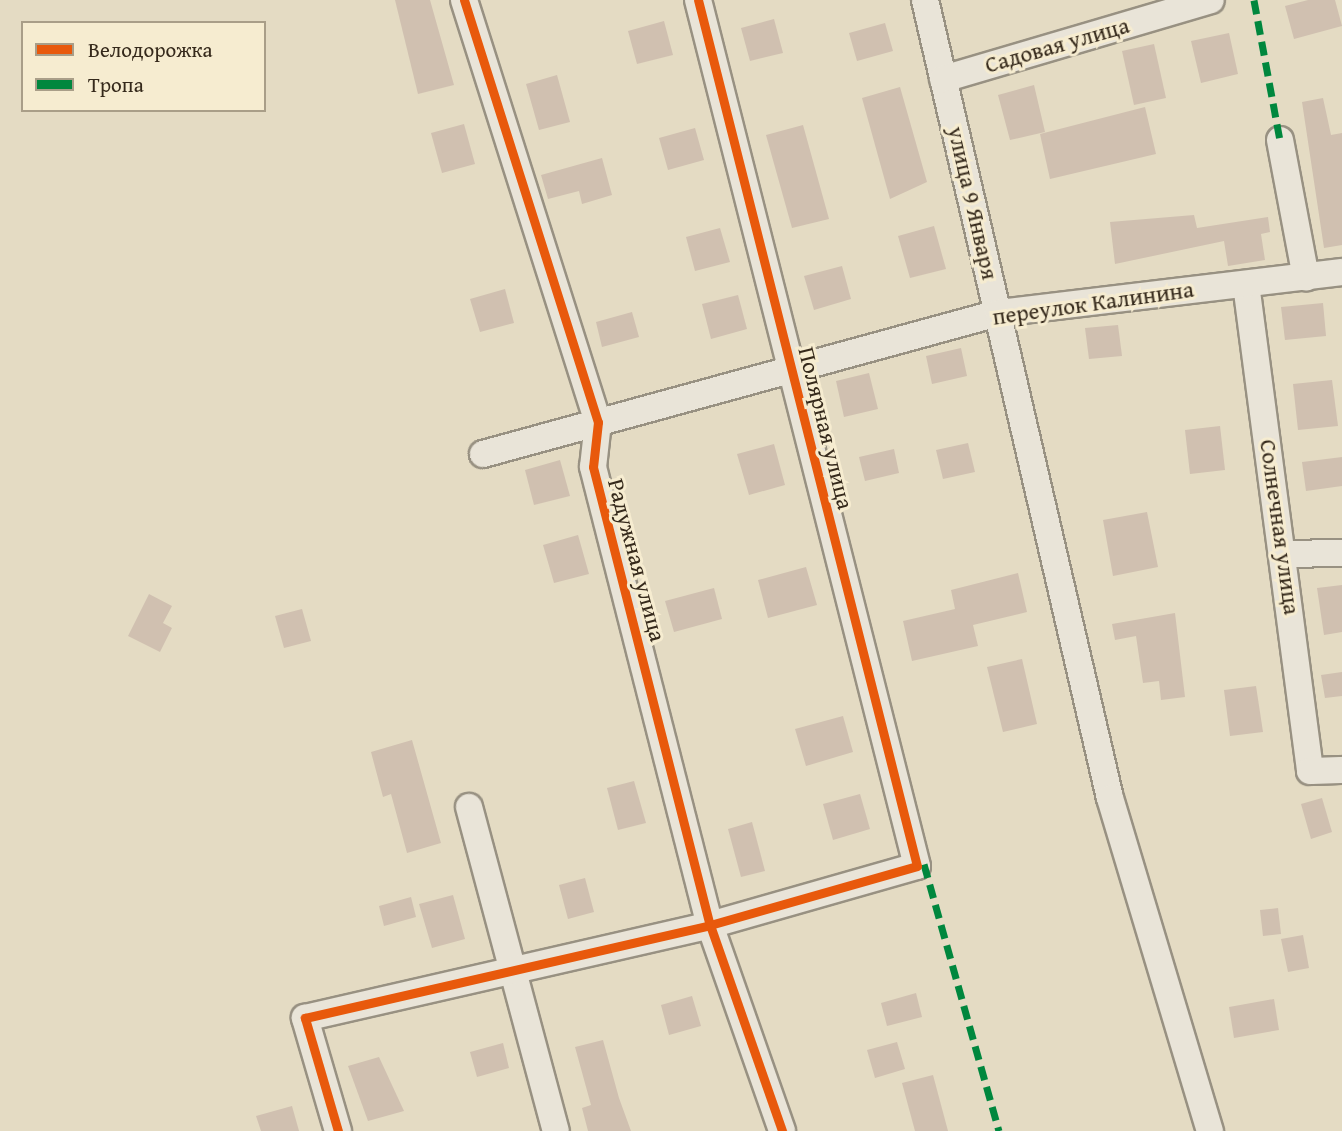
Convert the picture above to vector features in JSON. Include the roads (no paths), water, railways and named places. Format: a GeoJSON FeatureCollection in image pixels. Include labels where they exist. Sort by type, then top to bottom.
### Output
{"type":"FeatureCollection","features":[{"type":"Feature","properties":{"kind":"street","name":"Радужная улица"},"geometry":{"type":"LineString","coordinates":[[464,0],[598,422],[593,467],[710,925],[782,1131]]}},
{"type":"Feature","properties":{"kind":"street","name":"Полярная улица"},"geometry":{"type":"LineString","coordinates":[[698,0],[916,866],[710,925]]}},
{"type":"Feature","properties":{"kind":"street","name":"улица 9 Января"},"geometry":{"type":"LineString","coordinates":[[925,0],[1056,570],[1170,1010],[1210,1131]]}},
{"type":"Feature","properties":{"kind":"street","name":"Садовая улица"},"geometry":{"type":"LineString","coordinates":[[943,79],[1211,0]]}},
{"type":"Feature","properties":{"kind":"street"},"geometry":{"type":"LineString","coordinates":[[1280,140],[1306,278]]}},
{"type":"Feature","properties":{"kind":"street","name":"переулок Калинина"},"geometry":{"type":"LineString","coordinates":[[483,454],[790,365],[998,313],[1342,272]]}},
{"type":"Feature","properties":{"kind":"street","name":"Солнечная улица"},"geometry":{"type":"LineString","coordinates":[[1246,284],[1284,554],[1310,771],[1342,770]]}},
{"type":"Feature","properties":{"kind":"street"},"geometry":{"type":"LineString","coordinates":[[1284,554],[1342,553]]}},
{"type":"Feature","properties":{"kind":"street"},"geometry":{"type":"LineString","coordinates":[[469,807],[556,1131]]}},
{"type":"Feature","properties":{"kind":"street"},"geometry":{"type":"LineString","coordinates":[[338,1131],[306,1018],[710,925]]}}]}
